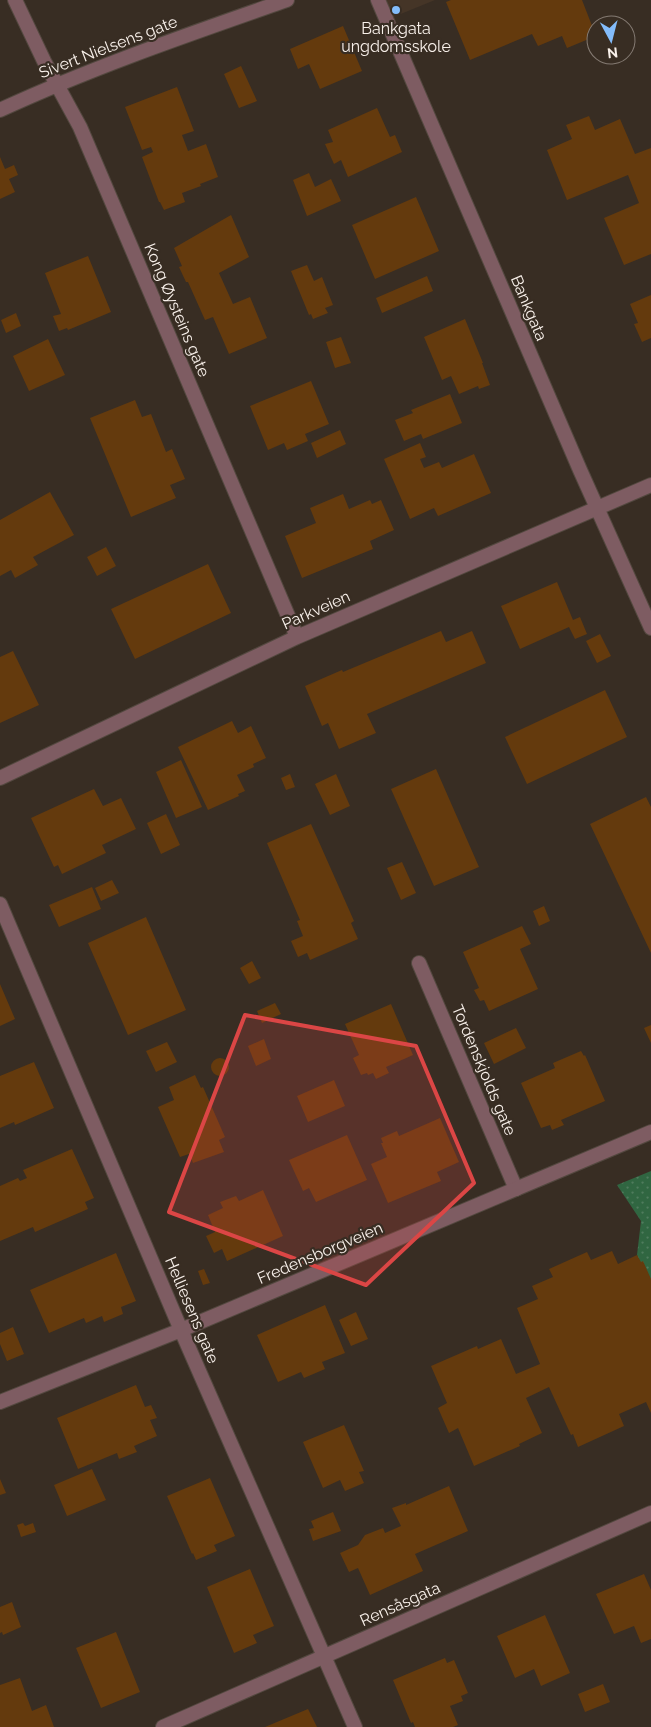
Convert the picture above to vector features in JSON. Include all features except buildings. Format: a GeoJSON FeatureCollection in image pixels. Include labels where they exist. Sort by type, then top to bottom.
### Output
{"type":"FeatureCollection","features":[{"type":"Feature","properties":{"kind":"street","name":"Kong Øysteins gate"},"geometry":{"type":"LineString","coordinates":[[15,0],[44,61],[80,127],[297,637]]}},
{"type":"Feature","properties":{"kind":"street","name":"Sivert Nielsens gate"},"geometry":{"type":"LineString","coordinates":[[0,110],[58,84],[287,0]]}},
{"type":"Feature","properties":{"kind":"street","name":"Bankgata"},"geometry":{"type":"LineString","coordinates":[[378,0],[597,509],[651,628]]}},
{"type":"Feature","properties":{"kind":"street","name":"Parkveien"},"geometry":{"type":"LineString","coordinates":[[0,778],[297,637],[651,485]]}},
{"type":"Feature","properties":{"kind":"street","name":"Helliesens gate"},"geometry":{"type":"LineString","coordinates":[[0,904],[181,1330],[355,1727]]}},
{"type":"Feature","properties":{"kind":"street","name":"Tordenskjolds gate"},"geometry":{"type":"LineString","coordinates":[[419,963],[516,1189]]}},
{"type":"Feature","properties":{"kind":"street","name":"Fredensborgveien"},"geometry":{"type":"LineString","coordinates":[[0,1402],[181,1330],[651,1132]]}},
{"type":"Feature","properties":{"kind":"street","name":"Rensåsgata"},"geometry":{"type":"LineString","coordinates":[[163,1727],[651,1513]]}},
{"type":"Feature","properties":{"kind":"highlighted area"},"geometry":{"type":"Polygon","coordinates":[[[245,1015],[416,1046],[474,1183],[366,1285],[169,1212],[245,1015]]]}},
{"type":"Feature","properties":{"kind":"shaded area","name":"Bankgata ungdomsskole"},"geometry":{"type":"Polygon","coordinates":[[[378,0],[435,0],[386,20],[378,0]]]}},
{"type":"Feature","properties":{"kind":"green space"},"geometry":{"type":"Polygon","coordinates":[[[651,1171],[651,1286],[637,1255],[641,1221],[617,1185],[651,1171]]]}},
{"type":"Feature","properties":{"kind":"place","name":"Bankgata ungdomsskole"},"geometry":{"type":"Point","coordinates":[396,10]}}]}
